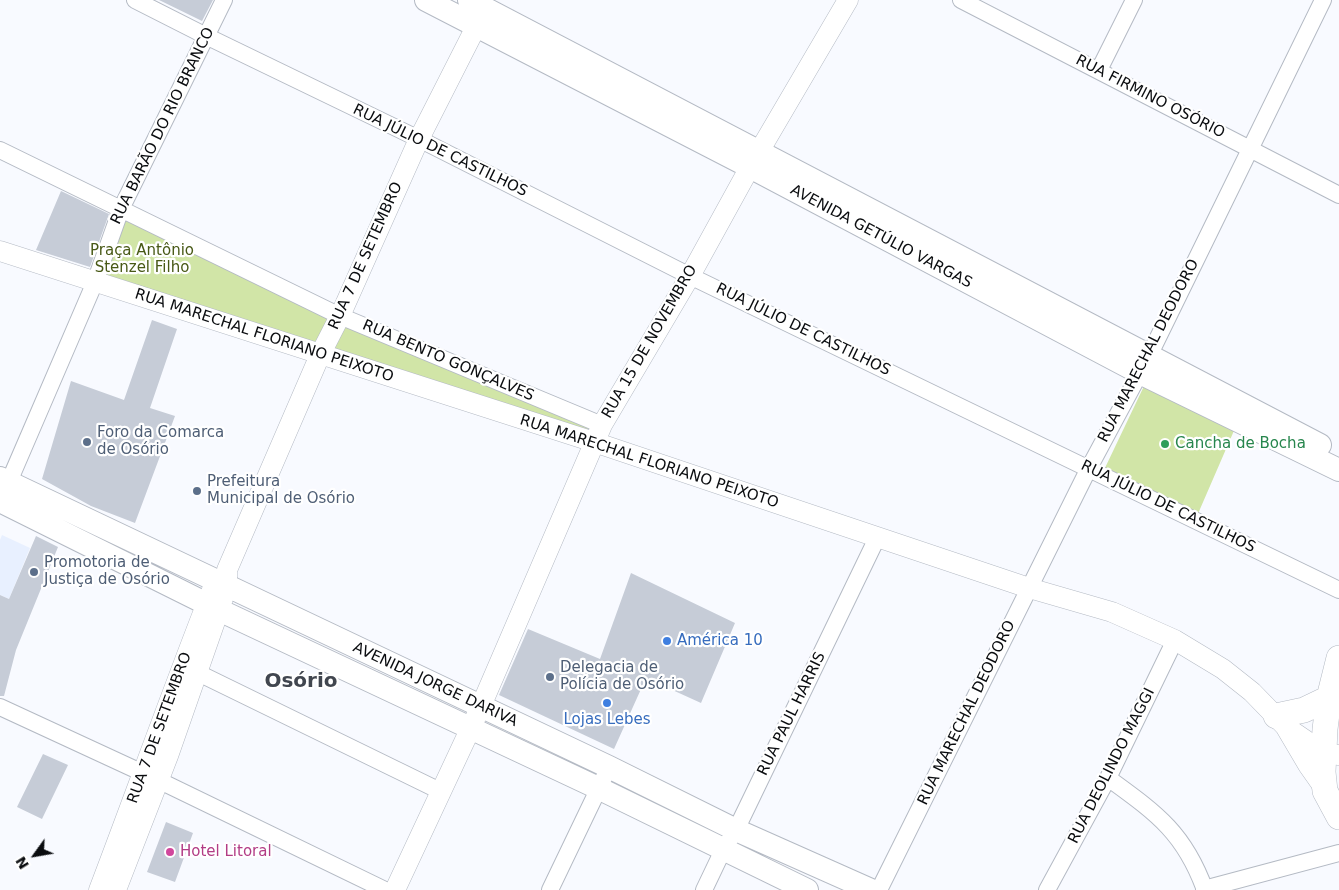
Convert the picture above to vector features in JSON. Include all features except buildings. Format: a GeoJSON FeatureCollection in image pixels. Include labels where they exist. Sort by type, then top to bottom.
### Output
{"type":"FeatureCollection","features":[{"type":"Feature","properties":{"kind":"main road","name":"AVENIDA GETÚLIO VARGAS"},"geometry":{"type":"LineString","coordinates":[[426,0],[480,8],[755,159],[1144,365],[1278,432],[1339,470]]}},
{"type":"Feature","properties":{"kind":"main road","name":"AVENIDA GETÚLIO VARGAS"},"geometry":{"type":"LineString","coordinates":[[1278,432],[1339,454]]}},
{"type":"Feature","properties":{"kind":"main road","name":"AVENIDA JORGE DARIVA"},"geometry":{"type":"LineString","coordinates":[[2,493],[223,579],[609,767],[730,839],[807,890]]}},
{"type":"Feature","properties":{"kind":"main road","name":"AVENIDA JORGE DARIVA"},"geometry":{"type":"LineString","coordinates":[[2,493],[212,607],[598,788],[730,839],[871,890]]}},
{"type":"Feature","properties":{"kind":"main road"},"geometry":{"type":"LineString","coordinates":[[1339,658],[1329,698],[1325,729],[1332,754],[1323,772],[1339,817]]}},
{"type":"Feature","properties":{"kind":"main road"},"geometry":{"type":"LineString","coordinates":[[1281,721],[1329,698]]}},
{"type":"Feature","properties":{"kind":"street","name":"RUA JÚLIO DE CASTILHOS"},"geometry":{"type":"LineString","coordinates":[[135,0],[419,139],[690,276],[1339,590]]}},
{"type":"Feature","properties":{"kind":"street","name":"RUA BARÃO DO RIO BRANCO"},"geometry":{"type":"LineString","coordinates":[[2,493],[94,282],[121,209],[224,0]]}},
{"type":"Feature","properties":{"kind":"street","name":"RUA 15 DE NOVEMBRO"},"geometry":{"type":"LineString","coordinates":[[395,890],[481,706],[598,434],[848,0]]}},
{"type":"Feature","properties":{"kind":"street","name":"RUA FIRMINO OSÓRIO"},"geometry":{"type":"LineString","coordinates":[[961,0],[1339,195]]}},
{"type":"Feature","properties":{"kind":"street"},"geometry":{"type":"LineString","coordinates":[[1099,70],[1134,0]]}},
{"type":"Feature","properties":{"kind":"street","name":"RUA MARECHAL DEODORO"},"geometry":{"type":"LineString","coordinates":[[880,890],[1089,468],[1144,365],[1323,0]]}},
{"type":"Feature","properties":{"kind":"street","name":"RUA 7 DE SETEMBRO"},"geometry":{"type":"LineString","coordinates":[[99,890],[150,777],[168,756],[189,669],[223,579],[320,355],[340,316],[480,8]]}},
{"type":"Feature","properties":{"kind":"street","name":"RUA BENTO GONÇALVES"},"geometry":{"type":"LineString","coordinates":[[0,150],[340,316],[598,434]]}},
{"type":"Feature","properties":{"kind":"street","name":"RUA MARECHAL FLORIANO PEIXOTO"},"geometry":{"type":"LineString","coordinates":[[0,251],[320,355],[598,434],[877,538],[1030,588],[1112,612],[1175,640],[1223,669],[1252,692],[1281,721]]}},
{"type":"Feature","properties":{"kind":"street","name":"RUA PAUL HARRIS"},"geometry":{"type":"LineString","coordinates":[[704,890],[877,538]]}},
{"type":"Feature","properties":{"kind":"street","name":"RUA DEOLINDO MAGGI"},"geometry":{"type":"LineString","coordinates":[[1047,890],[1108,778],[1175,640]]}},
{"type":"Feature","properties":{"kind":"street"},"geometry":{"type":"LineString","coordinates":[[189,669],[440,791]]}},
{"type":"Feature","properties":{"kind":"street"},"geometry":{"type":"LineString","coordinates":[[0,707],[385,890]]}},
{"type":"Feature","properties":{"kind":"street"},"geometry":{"type":"LineString","coordinates":[[1281,721],[1332,754]]}},
{"type":"Feature","properties":{"kind":"street"},"geometry":{"type":"LineString","coordinates":[[1281,721],[1308,765],[1332,795]]}},
{"type":"Feature","properties":{"kind":"street"},"geometry":{"type":"LineString","coordinates":[[550,890],[609,767]]}},
{"type":"Feature","properties":{"kind":"street","name":"RUA 7 DE SETEMBRO"},"geometry":{"type":"LineString","coordinates":[[116,890],[150,777]]}},
{"type":"Feature","properties":{"kind":"street"},"geometry":{"type":"LineString","coordinates":[[1108,778],[1154,812],[1169,826],[1190,857],[1204,890],[1339,853]]}},
{"type":"Feature","properties":{"kind":"shaded area"},"geometry":{"type":"Polygon","coordinates":[[[2,535],[30,548],[9,599],[0,595],[0,540],[2,535]]]}},
{"type":"Feature","properties":{"kind":"green space","name":"Praça Antônio Stenzel Filho"},"geometry":{"type":"Polygon","coordinates":[[[125,217],[330,317],[316,347],[102,279],[125,217]]]}},
{"type":"Feature","properties":{"kind":"green space"},"geometry":{"type":"Polygon","coordinates":[[[343,321],[593,426],[589,435],[326,353],[343,321]]]}},
{"type":"Feature","properties":{"kind":"green space"},"geometry":{"type":"Polygon","coordinates":[[[1145,384],[1236,426],[1197,516],[1104,470],[1145,384]]]}},
{"type":"Feature","properties":{"kind":"place","name":"Foro da Comarca de Osório"},"geometry":{"type":"Point","coordinates":[87,442]}},
{"type":"Feature","properties":{"kind":"place","name":"Cancha de Bocha"},"geometry":{"type":"Point","coordinates":[1165,444]}},
{"type":"Feature","properties":{"kind":"place","name":"Prefeitura Municipal de Osório"},"geometry":{"type":"Point","coordinates":[197,491]}},
{"type":"Feature","properties":{"kind":"place","name":"Promotoria de Justiça de Osório"},"geometry":{"type":"Point","coordinates":[34,572]}},
{"type":"Feature","properties":{"kind":"place","name":"América 10"},"geometry":{"type":"Point","coordinates":[667,641]}},
{"type":"Feature","properties":{"kind":"place","name":"Delegacia de Polícia de Osório"},"geometry":{"type":"Point","coordinates":[550,677]}},
{"type":"Feature","properties":{"kind":"place","name":"Lojas Lebes"},"geometry":{"type":"Point","coordinates":[607,703]}},
{"type":"Feature","properties":{"kind":"place","name":"Hotel Litoral"},"geometry":{"type":"Point","coordinates":[170,852]}},
{"type":"Feature","properties":{"kind":"district","name":"Osório"},"geometry":{"type":"Point","coordinates":[301,682]}}]}
